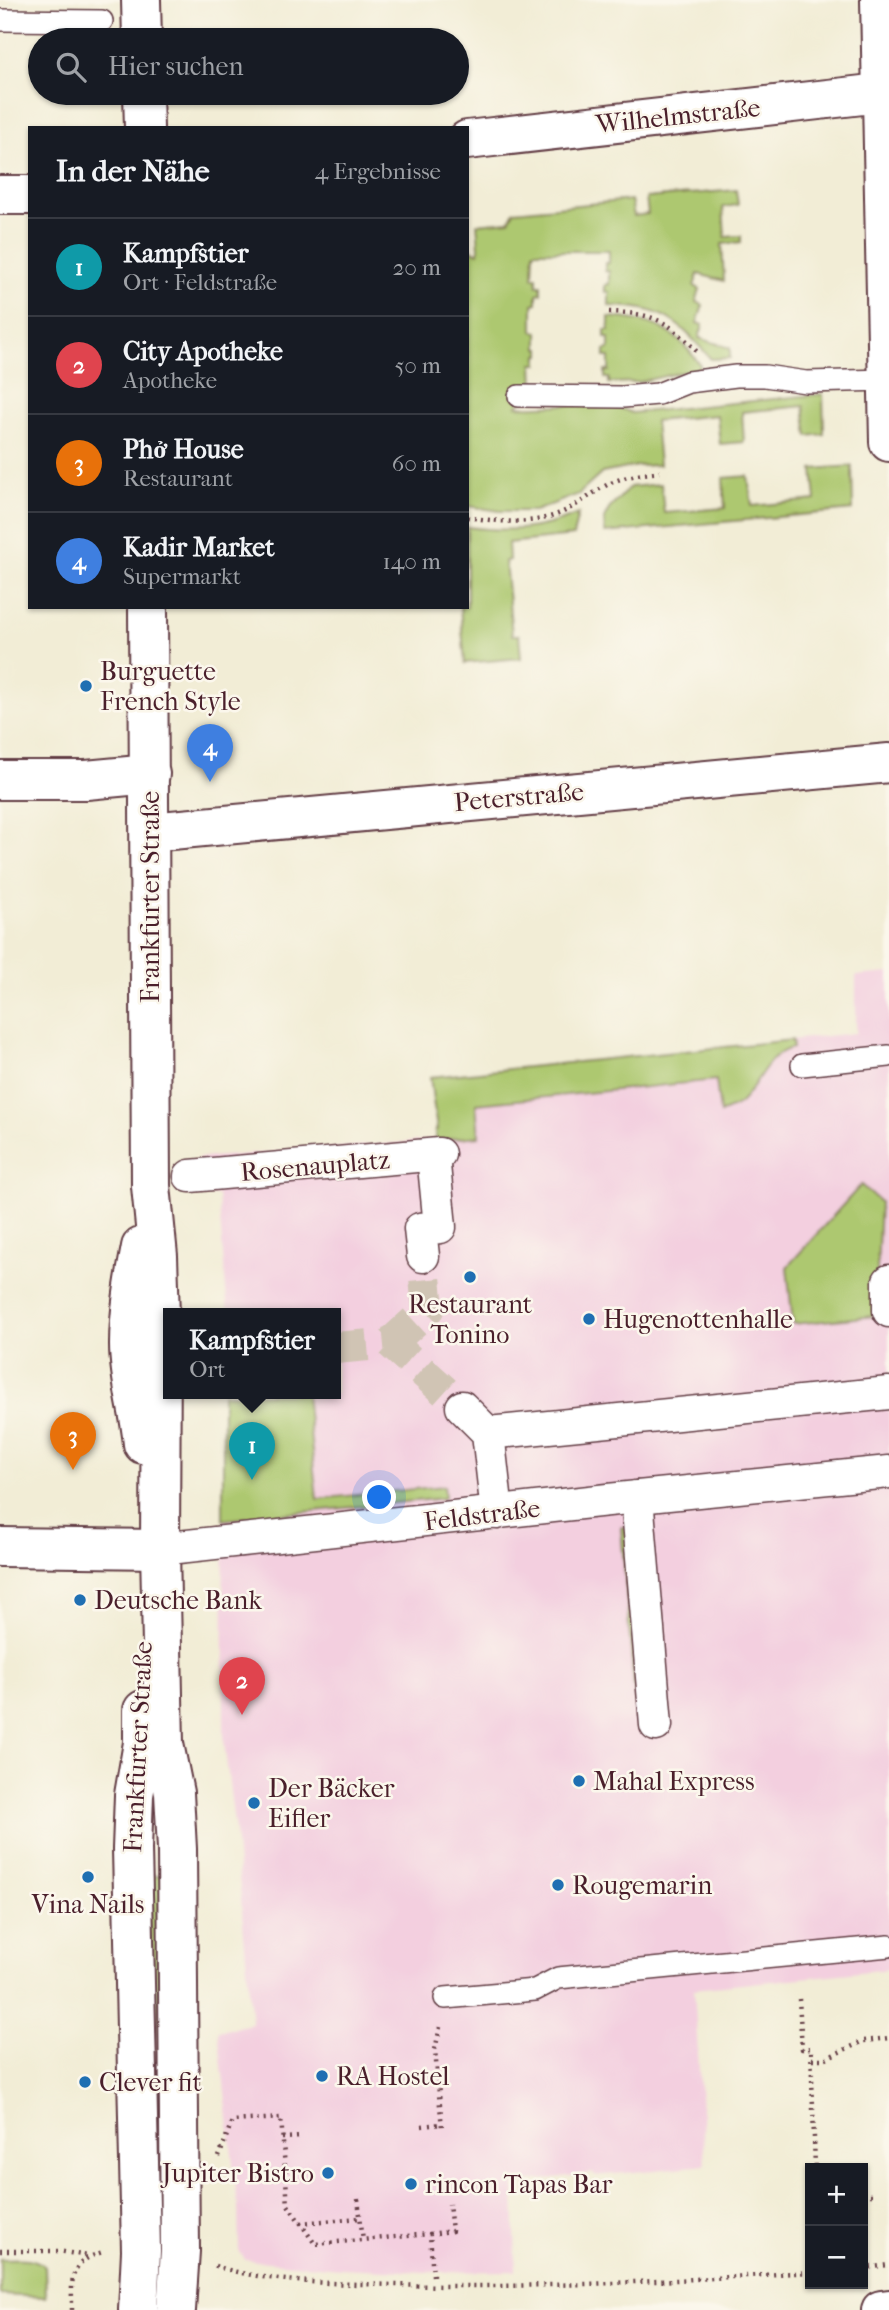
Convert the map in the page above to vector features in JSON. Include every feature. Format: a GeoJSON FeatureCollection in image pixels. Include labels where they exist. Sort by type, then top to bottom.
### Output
{"type":"FeatureCollection","features":[{"type":"Feature","properties":{"kind":"main road"},"geometry":{"type":"LineString","coordinates":[[141,0],[142,28]]}},
{"type":"Feature","properties":{"kind":"main road"},"geometry":{"type":"LineString","coordinates":[[880,0],[885,93],[889,442]]}},
{"type":"Feature","properties":{"kind":"main road","name":"Wilhelmstraße"},"geometry":{"type":"LineString","coordinates":[[469,140],[885,93]]}},
{"type":"Feature","properties":{"kind":"main road"},"geometry":{"type":"LineString","coordinates":[[143,105],[144,126]]}},
{"type":"Feature","properties":{"kind":"main road"},"geometry":{"type":"LineString","coordinates":[[0,195],[28,195]]}},
{"type":"Feature","properties":{"kind":"main road","name":"Frankfurter Straße"},"geometry":{"type":"LineString","coordinates":[[138,2310],[141,2251],[132,1849],[134,1795],[143,1743],[161,1346],[158,1256],[151,1186],[148,609]]}},
{"type":"Feature","properties":{"kind":"main road","name":"Peterstraße"},"geometry":{"type":"LineString","coordinates":[[150,832],[889,763]]}},
{"type":"Feature","properties":{"kind":"main road"},"geometry":{"type":"LineString","coordinates":[[0,780],[86,780],[149,774]]}},
{"type":"Feature","properties":{"kind":"main road"},"geometry":{"type":"LineString","coordinates":[[0,1547],[152,1549]]}},
{"type":"Feature","properties":{"kind":"main road","name":"Frankfurter Straße"},"geometry":{"type":"LineString","coordinates":[[152,1549],[164,1744],[174,1793],[177,1849],[180,2251],[176,2310]]}},
{"type":"Feature","properties":{"kind":"main road"},"geometry":{"type":"LineString","coordinates":[[881,2310],[889,2309]]}},
{"type":"Feature","properties":{"kind":"street","name":"Rosenauplatz"},"geometry":{"type":"LineString","coordinates":[[190,1176],[436,1154],[440,1227],[420,1229],[423,1256]]}},
{"type":"Feature","properties":{"kind":"street"},"geometry":{"type":"LineString","coordinates":[[889,1281],[889,1311]]}},
{"type":"Feature","properties":{"kind":"street"},"geometry":{"type":"LineString","coordinates":[[488,1433],[889,1393]]}},
{"type":"Feature","properties":{"kind":"street"},"geometry":{"type":"LineString","coordinates":[[462,1407],[488,1433],[496,1513]]}},
{"type":"Feature","properties":{"kind":"street","name":"Feldstraße"},"geometry":{"type":"LineString","coordinates":[[152,1549],[889,1472]]}},
{"type":"Feature","properties":{"kind":"street"},"geometry":{"type":"LineString","coordinates":[[637,1497],[656,1725]]}},
{"type":"Feature","properties":{"kind":"lane"},"geometry":{"type":"LineString","coordinates":[[0,20],[102,21]]}},
{"type":"Feature","properties":{"kind":"lane"},"geometry":{"type":"LineString","coordinates":[[519,396],[623,397],[658,394],[688,382],[711,378],[765,376],[806,382],[888,380]]}},
{"type":"Feature","properties":{"kind":"lane"},"geometry":{"type":"LineString","coordinates":[[802,1065],[889,1056]]}},
{"type":"Feature","properties":{"kind":"lane"},"geometry":{"type":"LineString","coordinates":[[445,1998],[535,1990],[558,1978],[889,1946]]}},
{"type":"Feature","properties":{"kind":"path"},"geometry":{"type":"LineString","coordinates":[[610,312],[654,317],[673,328],[697,351],[707,365],[711,378]]}},
{"type":"Feature","properties":{"kind":"path"},"geometry":{"type":"LineString","coordinates":[[469,517],[526,522],[552,517],[573,508],[606,485],[632,476],[660,472]]}},
{"type":"Feature","properties":{"kind":"path"},"geometry":{"type":"LineString","coordinates":[[422,2126],[442,2126],[435,2050],[445,1998]]}},
{"type":"Feature","properties":{"kind":"path"},"geometry":{"type":"LineString","coordinates":[[799,1999],[803,2049],[811,2048],[816,2163]]}},
{"type":"Feature","properties":{"kind":"path"},"geometry":{"type":"LineString","coordinates":[[812,2059],[824,2059],[864,2041],[889,2038]]}},
{"type":"Feature","properties":{"kind":"path"},"geometry":{"type":"LineString","coordinates":[[232,2121],[281,2118],[288,2206],[315,2244],[452,2231],[449,2204]]}},
{"type":"Feature","properties":{"kind":"path"},"geometry":{"type":"LineString","coordinates":[[282,2138],[301,2137]]}},
{"type":"Feature","properties":{"kind":"path"},"geometry":{"type":"LineString","coordinates":[[358,2199],[363,2240]]}},
{"type":"Feature","properties":{"kind":"path"},"geometry":{"type":"LineString","coordinates":[[300,2223],[360,2218]]}},
{"type":"Feature","properties":{"kind":"path"},"geometry":{"type":"LineString","coordinates":[[430,2234],[433,2276]]}},
{"type":"Feature","properties":{"kind":"path"},"geometry":{"type":"LineString","coordinates":[[0,2251],[58,2251],[88,2256],[103,2252]]}},
{"type":"Feature","properties":{"kind":"path"},"geometry":{"type":"LineString","coordinates":[[72,2310],[72,2274],[88,2256]]}},
{"type":"Feature","properties":{"kind":"path"},"geometry":{"type":"LineString","coordinates":[[211,2265],[257,2276],[318,2282],[464,2287],[641,2282],[805,2272]]}},
{"type":"Feature","properties":{"kind":"path"},"geometry":{"type":"LineString","coordinates":[[868,2267],[889,2265]]}},
{"type":"Feature","properties":{"kind":"shaded area"},"geometry":{"type":"Polygon","coordinates":[[[889,973],[889,1969],[694,1989],[705,2165],[594,2176],[593,2173],[514,2183],[516,2271],[425,2272],[245,2260],[239,2251],[238,2207],[218,2031],[252,2024],[224,1742],[223,1399],[341,1399],[341,1308],[227,1308],[218,1195],[200,1196],[198,1158],[435,1140],[437,1130],[430,1077],[856,1033],[856,976],[889,973]]]}},
{"type":"Feature","properties":{"kind":"green space"},"geometry":{"type":"Polygon","coordinates":[[[736,190],[738,205],[723,207],[725,237],[741,236],[741,242],[722,244],[724,281],[698,274],[694,286],[700,289],[696,302],[703,305],[697,323],[703,325],[699,338],[730,348],[730,358],[711,359],[689,335],[668,318],[643,309],[609,306],[609,292],[605,292],[605,285],[609,284],[609,271],[605,271],[605,263],[609,263],[609,251],[534,251],[533,277],[537,277],[537,285],[541,285],[541,293],[537,294],[537,303],[533,304],[533,331],[538,332],[541,355],[538,355],[538,364],[533,364],[534,386],[517,406],[592,405],[620,408],[632,413],[823,394],[824,434],[808,436],[804,406],[742,412],[744,442],[720,444],[717,415],[655,421],[659,465],[602,473],[579,494],[535,511],[500,511],[469,506],[469,248],[478,253],[477,224],[509,221],[514,211],[631,200],[634,216],[648,214],[646,198],[736,190]]]}},
{"type":"Feature","properties":{"kind":"green space"},"geometry":{"type":"Polygon","coordinates":[[[609,317],[639,321],[662,328],[681,342],[700,368],[639,382],[609,383],[609,378],[605,378],[605,371],[609,371],[609,357],[605,357],[605,350],[609,349],[609,338],[605,338],[605,330],[609,330],[609,317]]]}},
{"type":"Feature","properties":{"kind":"green space"},"geometry":{"type":"Polygon","coordinates":[[[852,466],[853,510],[605,533],[604,519],[609,509],[630,487],[661,484],[664,513],[725,508],[723,478],[748,476],[752,506],[816,500],[813,469],[852,466]]]}},
{"type":"Feature","properties":{"kind":"green space"},"geometry":{"type":"Polygon","coordinates":[[[578,514],[573,536],[508,543],[509,560],[505,561],[512,635],[519,635],[521,658],[465,663],[460,609],[469,609],[469,527],[524,529],[578,514]]]}},
{"type":"Feature","properties":{"kind":"green space"},"geometry":{"type":"Polygon","coordinates":[[[792,1040],[793,1048],[776,1056],[769,1063],[740,1103],[720,1113],[716,1080],[476,1104],[479,1136],[436,1140],[430,1077],[792,1040]]]}},
{"type":"Feature","properties":{"kind":"green space"},"geometry":{"type":"Polygon","coordinates":[[[861,1185],[880,1202],[875,1316],[793,1324],[787,1267],[861,1185]]]}},
{"type":"Feature","properties":{"kind":"green space"},"geometry":{"type":"Polygon","coordinates":[[[223,1399],[307,1399],[317,1499],[444,1486],[445,1498],[223,1520],[223,1399]]]}},
{"type":"Feature","properties":{"kind":"green space"},"geometry":{"type":"Polygon","coordinates":[[[621,1527],[627,1527],[648,1701],[635,1702],[621,1527]]]}},
{"type":"Feature","properties":{"kind":"green space"},"geometry":{"type":"Polygon","coordinates":[[[143,1875],[165,1875],[167,2222],[159,2222],[158,2016],[143,1875]]]}},
{"type":"Feature","properties":{"kind":"green space"},"geometry":{"type":"Polygon","coordinates":[[[24,2258],[41,2263],[45,2267],[46,2297],[0,2295],[0,2259],[24,2258]]]}},
{"type":"Feature","properties":{"kind":"tunnel"},"geometry":{"type":"LineString","coordinates":[[391,1343],[428,1309],[423,1256]]}},
{"type":"Feature","properties":{"kind":"tunnel"},"geometry":{"type":"LineString","coordinates":[[341,1348],[391,1343],[462,1407]]}},
{"type":"Feature","properties":{"kind":"place","name":"Burguette French Style"},"geometry":{"type":"Point","coordinates":[86,686]}},
{"type":"Feature","properties":{"kind":"place","name":"Kadir Market"},"geometry":{"type":"Point","coordinates":[210,782]}},
{"type":"Feature","properties":{"kind":"place","name":"Restaurant Tonino"},"geometry":{"type":"Point","coordinates":[470,1277]}},
{"type":"Feature","properties":{"kind":"place","name":"Hugenottenhalle"},"geometry":{"type":"Point","coordinates":[589,1319]}},
{"type":"Feature","properties":{"kind":"place","name":"Phở House"},"geometry":{"type":"Point","coordinates":[73,1470]}},
{"type":"Feature","properties":{"kind":"place","name":"Kampfstier"},"geometry":{"type":"Point","coordinates":[252,1480]}},
{"type":"Feature","properties":{"kind":"place","name":"Deutsche Bank"},"geometry":{"type":"Point","coordinates":[80,1600]}},
{"type":"Feature","properties":{"kind":"place","name":"City Apotheke"},"geometry":{"type":"Point","coordinates":[242,1715]}},
{"type":"Feature","properties":{"kind":"place","name":"Mahal Express"},"geometry":{"type":"Point","coordinates":[579,1781]}},
{"type":"Feature","properties":{"kind":"place","name":"Der Bäcker Eifler"},"geometry":{"type":"Point","coordinates":[254,1803]}},
{"type":"Feature","properties":{"kind":"place","name":"Vina Nails"},"geometry":{"type":"Point","coordinates":[88,1877]}},
{"type":"Feature","properties":{"kind":"place","name":"Rougemarin"},"geometry":{"type":"Point","coordinates":[558,1885]}},
{"type":"Feature","properties":{"kind":"place","name":"RA Hostel"},"geometry":{"type":"Point","coordinates":[322,2076]}},
{"type":"Feature","properties":{"kind":"place","name":"Clever fit"},"geometry":{"type":"Point","coordinates":[85,2082]}},
{"type":"Feature","properties":{"kind":"place","name":"Jupiter Bistro"},"geometry":{"type":"Point","coordinates":[328,2173]}},
{"type":"Feature","properties":{"kind":"place","name":"rincon Tapas Bar"},"geometry":{"type":"Point","coordinates":[411,2184]}}]}
